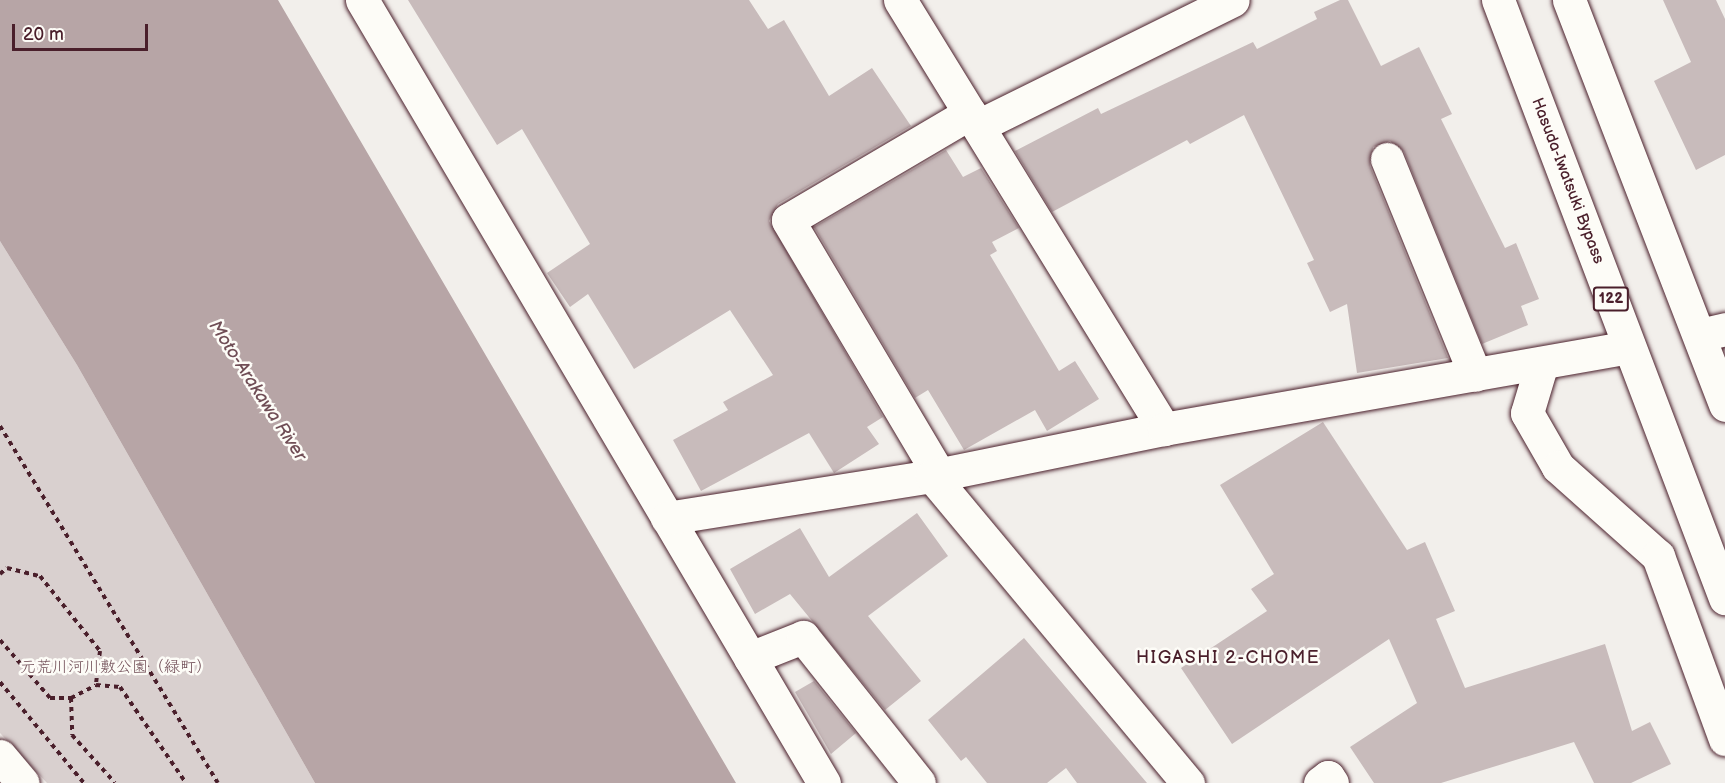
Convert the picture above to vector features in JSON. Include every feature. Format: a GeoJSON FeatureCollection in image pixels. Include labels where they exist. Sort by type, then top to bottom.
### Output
{"type":"FeatureCollection","features":[{"type":"Feature","properties":{"kind":"main road"},"geometry":{"type":"LineString","coordinates":[[362,0],[824,783]]}},
{"type":"Feature","properties":{"kind":"main road"},"geometry":{"type":"LineString","coordinates":[[900,0],[1164,429]]}},
{"type":"Feature","properties":{"kind":"main road"},"geometry":{"type":"LineString","coordinates":[[1188,783],[935,475],[788,220],[974,120],[1233,0]]}},
{"type":"Feature","properties":{"kind":"main road","name":"Hasuda-Iwatsuki Bypass"},"geometry":{"type":"LineString","coordinates":[[1498,0],[1725,598]]}},
{"type":"Feature","properties":{"kind":"main road"},"geometry":{"type":"LineString","coordinates":[[1569,0],[1712,332],[1725,405]]}},
{"type":"Feature","properties":{"kind":"main road"},"geometry":{"type":"LineString","coordinates":[[1387,159],[1474,375]]}},
{"type":"Feature","properties":{"kind":"main road"},"geometry":{"type":"LineString","coordinates":[[667,518],[935,475],[1164,429],[1629,347]]}},
{"type":"Feature","properties":{"kind":"main road"},"geometry":{"type":"LineString","coordinates":[[1542,363],[1527,413],[1558,467],[1658,556],[1725,739]]}},
{"type":"Feature","properties":{"kind":"main road"},"geometry":{"type":"LineString","coordinates":[[750,657],[803,637],[919,783]]}},
{"type":"Feature","properties":{"kind":"main road"},"geometry":{"type":"LineString","coordinates":[[0,756],[23,783]]}},
{"type":"Feature","properties":{"kind":"main road"},"geometry":{"type":"LineString","coordinates":[[1320,783],[1328,777],[1332,783]]}},
{"type":"Feature","properties":{"kind":"path"},"geometry":{"type":"LineString","coordinates":[[0,426],[218,783]]}},
{"type":"Feature","properties":{"kind":"path"},"geometry":{"type":"LineString","coordinates":[[0,574],[7,568],[40,576],[99,651],[96,685]]}},
{"type":"Feature","properties":{"kind":"path"},"geometry":{"type":"LineString","coordinates":[[0,640],[50,698],[71,698],[96,685],[120,687],[186,783]]}},
{"type":"Feature","properties":{"kind":"path"},"geometry":{"type":"LineString","coordinates":[[0,682],[84,783]]}},
{"type":"Feature","properties":{"kind":"path"},"geometry":{"type":"LineString","coordinates":[[71,698],[72,735],[115,783]]}},
{"type":"Feature","properties":{"kind":"green space","name":"元荒川河川敷公園（緑町）"},"geometry":{"type":"Polygon","coordinates":[[[0,241],[77,365],[315,783],[47,783],[0,733],[0,241]]]}},
{"type":"Feature","properties":{"kind":"water","name":"Moto-Arakawa River"},"geometry":{"type":"Polygon","coordinates":[[[0,0],[278,0],[736,783],[315,783],[77,365],[0,241],[0,0]]]}},
{"type":"Feature","properties":{"kind":"building"},"geometry":{"type":"Polygon","coordinates":[[[408,0],[749,0],[768,29],[784,20],[829,96],[872,68],[911,126],[778,204],[769,221],[883,417],[867,427],[879,444],[834,473],[809,433],[701,491],[673,440],[728,410],[723,402],[773,375],[730,310],[634,369],[588,294],[570,307],[547,273],[590,244],[522,129],[497,145],[408,0]]]}},
{"type":"Feature","properties":{"kind":"building"},"geometry":{"type":"Polygon","coordinates":[[[1340,0],[1348,0],[1381,66],[1419,47],[1452,114],[1441,119],[1505,248],[1516,243],[1539,299],[1521,306],[1528,325],[1482,344],[1404,152],[1390,141],[1373,147],[1370,166],[1448,358],[1357,373],[1347,304],[1330,312],[1307,263],[1314,260],[1244,115],[1190,144],[1187,140],[1052,212],[1015,151],[1098,108],[1101,114],[1253,42],[1257,49],[1317,19],[1314,12],[1340,0]]]}},
{"type":"Feature","properties":{"kind":"building"},"geometry":{"type":"Polygon","coordinates":[[[1663,0],[1716,0],[1725,19],[1725,155],[1696,170],[1654,81],[1691,62],[1663,0]]]}},
{"type":"Feature","properties":{"kind":"building"},"geometry":{"type":"Polygon","coordinates":[[[946,150],[963,177],[981,168],[1019,228],[992,242],[997,251],[990,255],[1059,371],[1075,361],[1099,399],[1047,431],[1035,410],[964,450],[928,390],[915,398],[814,227],[946,150]]]}},
{"type":"Feature","properties":{"kind":"building"},"geometry":{"type":"Polygon","coordinates":[[[1323,422],[1407,550],[1425,542],[1455,611],[1436,619],[1465,688],[1605,644],[1632,731],[1650,722],[1671,764],[1631,783],[1594,783],[1574,742],[1441,783],[1374,783],[1350,747],[1417,703],[1389,639],[1232,744],[1181,668],[1267,611],[1251,589],[1274,574],[1220,485],[1323,422]]]}},
{"type":"Feature","properties":{"kind":"building"},"geometry":{"type":"Polygon","coordinates":[[[917,513],[948,556],[868,616],[921,681],[885,710],[790,594],[755,614],[730,569],[800,528],[829,577],[917,513]]]}},
{"type":"Feature","properties":{"kind":"building"},"geometry":{"type":"Polygon","coordinates":[[[1024,638],[1147,783],[1077,783],[1066,768],[1047,783],[987,783],[966,757],[961,761],[928,720],[1024,638]]]}},
{"type":"Feature","properties":{"kind":"building"},"geometry":{"type":"Polygon","coordinates":[[[814,681],[856,733],[831,754],[795,692],[814,681]]]}},
{"type":"Feature","properties":{"kind":"district","name":"HIGASHI 2-CHOME"},"geometry":{"type":"Point","coordinates":[1228,658]}}]}
